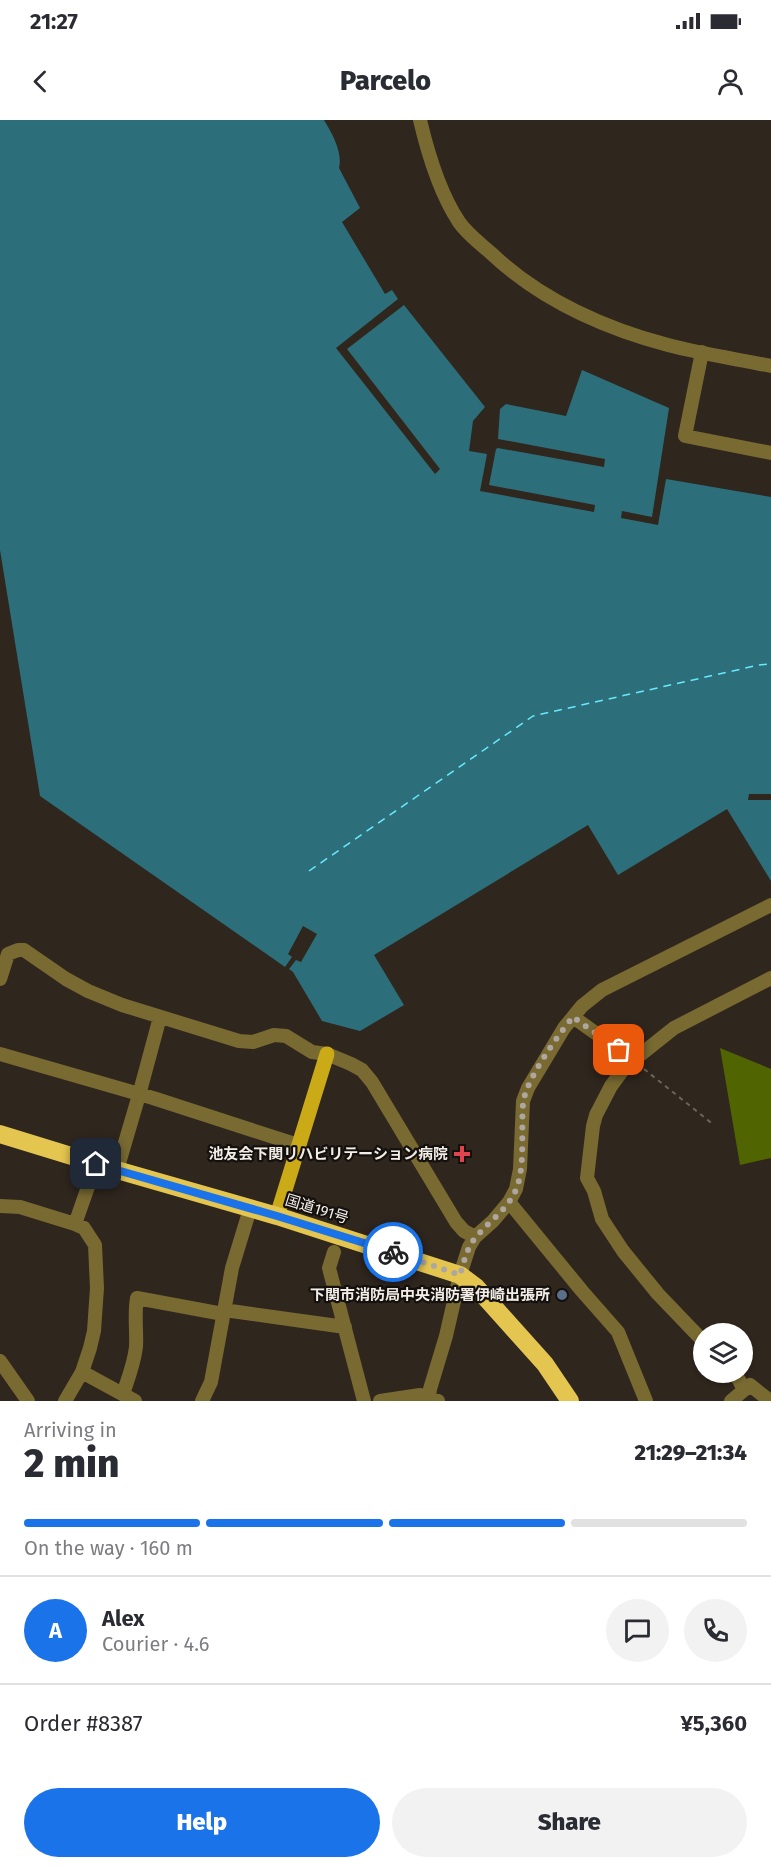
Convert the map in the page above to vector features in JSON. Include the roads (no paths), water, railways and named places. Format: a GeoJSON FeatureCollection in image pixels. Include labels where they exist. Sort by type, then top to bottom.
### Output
{"type":"FeatureCollection","features":[{"type":"Feature","properties":{"kind":"highway","name":"国道191号"},"geometry":{"type":"LineString","coordinates":[[0,1134],[277,1216],[460,1275],[476,1287],[545,1364],[570,1401]]}},
{"type":"Feature","properties":{"kind":"main road"},"geometry":{"type":"LineString","coordinates":[[277,1216],[327,1054]]}},
{"type":"Feature","properties":{"kind":"street"},"geometry":{"type":"LineString","coordinates":[[420,120],[437,177],[452,211],[461,225],[512,273],[545,294],[596,320],[641,338],[771,366]]}},
{"type":"Feature","properties":{"kind":"street"},"geometry":{"type":"LineString","coordinates":[[702,352],[685,436],[771,453]]}},
{"type":"Feature","properties":{"kind":"street"},"geometry":{"type":"LineString","coordinates":[[433,1399],[430,1389],[447,1336],[460,1275],[469,1247],[475,1237],[509,1202],[520,1179],[523,1101],[532,1078],[564,1028],[591,998],[602,990],[771,905]]}},
{"type":"Feature","properties":{"kind":"street"},"geometry":{"type":"LineString","coordinates":[[0,979],[8,954],[12,951],[24,950],[88,991],[160,1017],[239,1041],[254,1042],[280,1034],[312,1052],[327,1054],[362,1070],[372,1082],[456,1222],[464,1231],[475,1237]]}},
{"type":"Feature","properties":{"kind":"street"},"geometry":{"type":"LineString","coordinates":[[693,1331],[658,1294],[602,1219],[594,1191],[587,1178],[593,1126],[599,1106],[619,1074],[674,1028],[771,978]]}},
{"type":"Feature","properties":{"kind":"street"},"geometry":{"type":"LineString","coordinates":[[117,1170],[160,1017]]}},
{"type":"Feature","properties":{"kind":"street"},"geometry":{"type":"LineString","coordinates":[[573,1017],[635,1061]]}},
{"type":"Feature","properties":{"kind":"street"},"geometry":{"type":"LineString","coordinates":[[0,1054],[153,1098],[298,1145]]}},
{"type":"Feature","properties":{"kind":"street"},"geometry":{"type":"LineString","coordinates":[[75,1224],[96,1164]]}},
{"type":"Feature","properties":{"kind":"street"},"geometry":{"type":"LineString","coordinates":[[509,1202],[618,1332],[646,1401]]}},
{"type":"Feature","properties":{"kind":"street"},"geometry":{"type":"LineString","coordinates":[[0,1206],[20,1207],[75,1224],[84,1228],[95,1245],[97,1288],[94,1331],[82,1372],[65,1401]]}},
{"type":"Feature","properties":{"kind":"street"},"geometry":{"type":"LineString","coordinates":[[202,1401],[211,1382],[232,1268],[250,1209]]}},
{"type":"Feature","properties":{"kind":"street"},"geometry":{"type":"LineString","coordinates":[[334,1252],[329,1268],[364,1401]]}},
{"type":"Feature","properties":{"kind":"street"},"geometry":{"type":"LineString","coordinates":[[82,1372],[131,1399],[136,1346],[137,1298],[223,1312],[345,1327]]}},
{"type":"Feature","properties":{"kind":"street"},"geometry":{"type":"LineString","coordinates":[[0,1361],[28,1401]]}},
{"type":"Feature","properties":{"kind":"street"},"geometry":{"type":"LineString","coordinates":[[740,1383],[744,1390]]}},
{"type":"Feature","properties":{"kind":"street"},"geometry":{"type":"LineString","coordinates":[[731,1401],[750,1385],[770,1401]]}},
{"type":"Feature","properties":{"kind":"street"},"geometry":{"type":"LineString","coordinates":[[380,1401],[420,1395],[433,1399]]}},
{"type":"Feature","properties":{"kind":"water"},"geometry":{"type":"Polygon","coordinates":[[[0,120],[324,120],[338,150],[339,168],[360,208],[342,222],[385,294],[392,290],[398,299],[336,348],[435,474],[440,469],[347,349],[404,305],[485,407],[473,421],[469,451],[487,454],[480,491],[594,512],[595,505],[489,485],[498,448],[604,467],[605,459],[498,439],[500,409],[506,404],[566,416],[582,370],[669,408],[652,517],[622,511],[621,518],[658,525],[666,479],[771,497],[771,794],[749,794],[748,800],[771,800],[771,881],[727,809],[618,875],[588,825],[374,955],[404,1005],[360,1031],[322,1021],[289,969],[296,960],[301,962],[317,934],[303,926],[288,954],[292,957],[285,967],[40,796],[0,550],[0,120]]]}},
{"type":"Feature","properties":{"kind":"place","name":"池友会下関リハビリテーション病院"},"geometry":{"type":"Point","coordinates":[462,1154]}},
{"type":"Feature","properties":{"kind":"place","name":"下関市消防局中央消防署伊崎出張所"},"geometry":{"type":"Point","coordinates":[562,1295]}}]}
